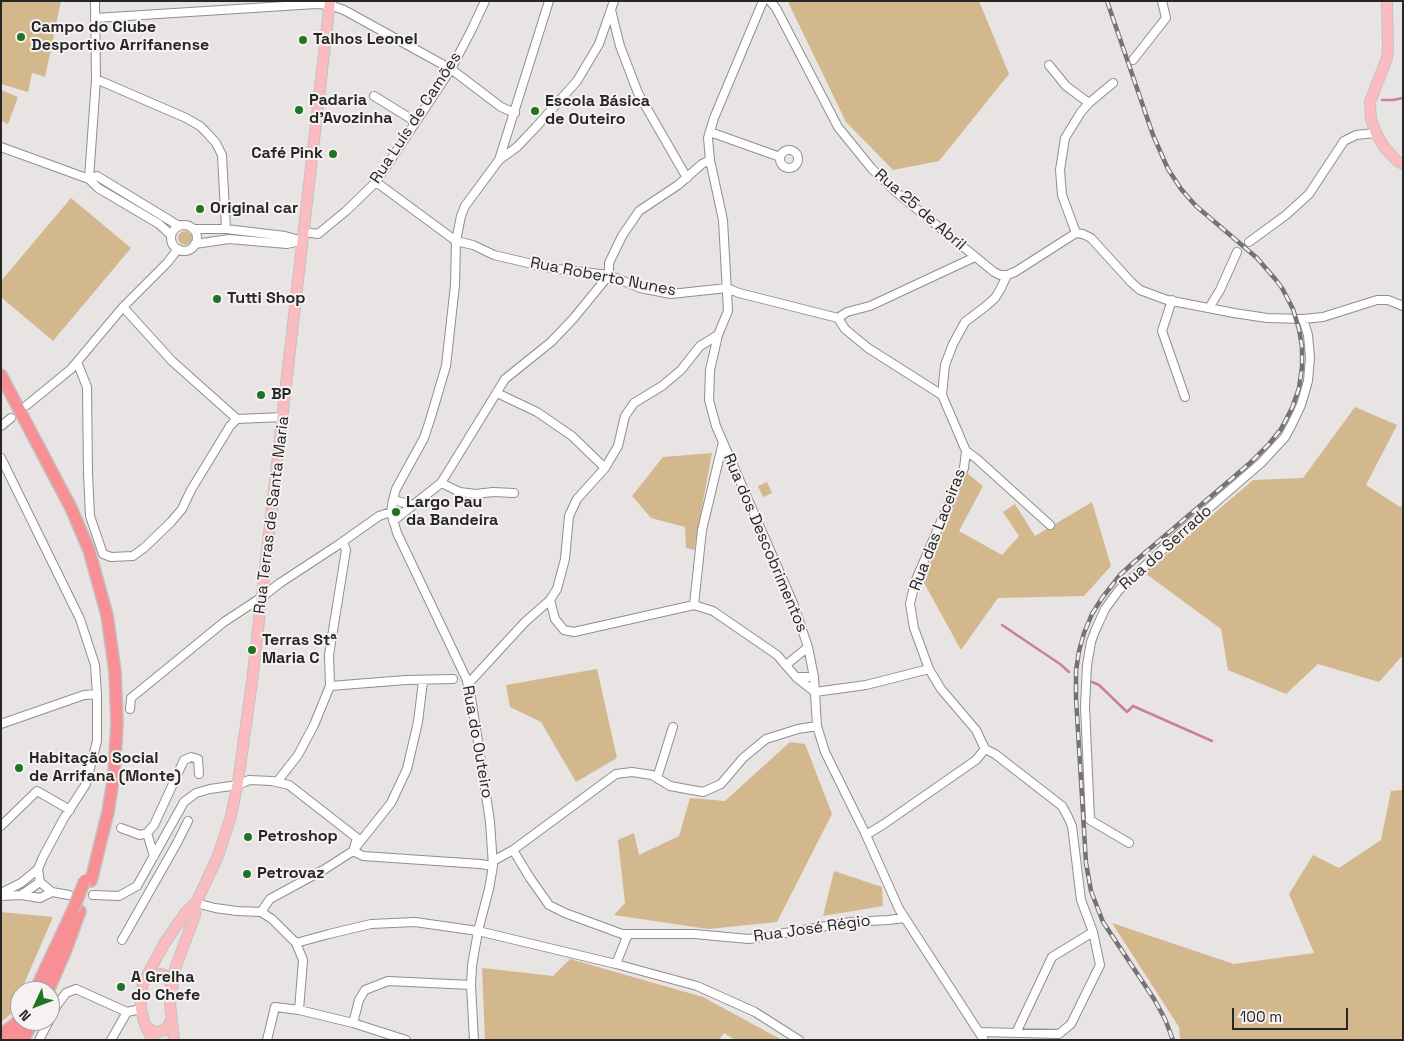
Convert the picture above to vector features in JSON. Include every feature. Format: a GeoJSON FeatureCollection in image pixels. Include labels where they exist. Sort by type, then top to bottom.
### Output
{"type":"FeatureCollection","features":[{"type":"Feature","properties":{"kind":"highway"},"geometry":{"type":"LineString","coordinates":[[1,375],[71,508],[89,550],[107,615],[115,672],[117,723],[114,775],[108,812],[88,881],[76,911],[40,981]]}},
{"type":"Feature","properties":{"kind":"highway"},"geometry":{"type":"LineString","coordinates":[[1,386],[66,510],[83,552],[101,616],[109,673],[112,723],[109,775],[104,812],[88,881]]}},
{"type":"Feature","properties":{"kind":"highway"},"geometry":{"type":"LineString","coordinates":[[53,981],[66,952],[76,911]]}},
{"type":"Feature","properties":{"kind":"main road"},"geometry":{"type":"LineString","coordinates":[[1387,1],[1387,58],[1370,102],[1371,119],[1384,147],[1403,164]]}},
{"type":"Feature","properties":{"kind":"main road","name":"Rua Terras de Santa Maria"},"geometry":{"type":"LineString","coordinates":[[196,903],[218,856],[231,816],[238,785],[284,417],[330,3]]}},
{"type":"Feature","properties":{"kind":"main road"},"geometry":{"type":"LineString","coordinates":[[153,1040],[145,1026],[141,1009],[143,983],[164,944],[186,912],[196,903]]}},
{"type":"Feature","properties":{"kind":"main road"},"geometry":{"type":"LineString","coordinates":[[174,1040],[170,1003],[172,986],[175,970],[196,915],[196,903]]}},
{"type":"Feature","properties":{"kind":"main road"},"geometry":{"type":"LineString","coordinates":[[143,983],[149,977],[161,974],[165,976],[172,986]]}},
{"type":"Feature","properties":{"kind":"main road"},"geometry":{"type":"LineString","coordinates":[[145,1026],[157,1032],[165,1030],[172,1020]]}},
{"type":"Feature","properties":{"kind":"street"},"geometry":{"type":"LineString","coordinates":[[89,179],[96,79],[95,1]]}},
{"type":"Feature","properties":{"kind":"street","name":"Rua Luís de Camões"},"geometry":{"type":"LineString","coordinates":[[304,236],[318,234],[346,211],[376,182],[450,69],[485,1]]}},
{"type":"Feature","properties":{"kind":"street"},"geometry":{"type":"LineString","coordinates":[[549,1],[499,160],[465,206],[461,216],[456,241],[455,285],[446,366],[424,438],[396,490],[391,512],[393,521],[441,483],[505,379],[573,319],[608,275],[610,263],[622,236],[639,211],[710,160]]}},
{"type":"Feature","properties":{"kind":"street"},"geometry":{"type":"LineString","coordinates":[[499,160],[517,147],[577,81],[599,44],[614,1]]}},
{"type":"Feature","properties":{"kind":"street","name":"Rua dos Descobrimentos"},"geometry":{"type":"LineString","coordinates":[[763,1],[714,118],[708,138],[710,160],[723,220],[728,311],[718,334],[710,370],[709,400],[716,426],[793,603],[808,647],[814,677],[817,726],[825,752],[866,835],[894,899],[984,1040]]}},
{"type":"Feature","properties":{"kind":"street","name":"Rua 25 de Abril"},"geometry":{"type":"LineString","coordinates":[[770,1],[776,8],[838,127],[872,169],[896,192],[994,272],[1000,275],[1007,275]]}},
{"type":"Feature","properties":{"kind":"street"},"geometry":{"type":"LineString","coordinates":[[1133,60],[1166,18],[1162,1]]}},
{"type":"Feature","properties":{"kind":"street"},"geometry":{"type":"LineString","coordinates":[[95,18],[330,3],[450,69],[500,107],[515,113]]}},
{"type":"Feature","properties":{"kind":"street"},"geometry":{"type":"LineString","coordinates":[[611,10],[620,46],[638,93],[687,178]]}},
{"type":"Feature","properties":{"kind":"street"},"geometry":{"type":"LineString","coordinates":[[1049,65],[1066,86],[1088,104]]}},
{"type":"Feature","properties":{"kind":"street"},"geometry":{"type":"LineString","coordinates":[[96,79],[186,118],[200,126],[212,139],[222,155],[226,229]]}},
{"type":"Feature","properties":{"kind":"street"},"geometry":{"type":"LineString","coordinates":[[1076,233],[1062,195],[1060,170],[1065,138],[1081,112],[1113,82]]}},
{"type":"Feature","properties":{"kind":"street"},"geometry":{"type":"LineString","coordinates":[[374,96],[416,122]]}},
{"type":"Feature","properties":{"kind":"street"},"geometry":{"type":"LineString","coordinates":[[710,132],[780,157]]}},
{"type":"Feature","properties":{"kind":"street"},"geometry":{"type":"LineString","coordinates":[[1249,242],[1286,215],[1309,194],[1344,141],[1356,135],[1376,133]]}},
{"type":"Feature","properties":{"kind":"street"},"geometry":{"type":"LineString","coordinates":[[1,147],[89,179],[98,188],[159,224],[171,235]]}},
{"type":"Feature","properties":{"kind":"street"},"geometry":{"type":"LineString","coordinates":[[89,179],[97,176],[179,226]]}},
{"type":"Feature","properties":{"kind":"street"},"geometry":{"type":"LineString","coordinates":[[376,182],[456,241]]}},
{"type":"Feature","properties":{"kind":"street"},"geometry":{"type":"LineString","coordinates":[[187,225],[194,229],[226,229],[285,236],[304,236],[287,244],[229,239],[195,244],[186,250],[178,249],[172,243],[171,235],[179,226],[187,225]]}},
{"type":"Feature","properties":{"kind":"street"},"geometry":{"type":"LineString","coordinates":[[194,229],[197,236],[195,244]]}},
{"type":"Feature","properties":{"kind":"street"},"geometry":{"type":"LineString","coordinates":[[1050,525],[966,451],[942,395],[945,365],[953,344],[965,322],[995,298],[1007,275],[1015,272],[1076,233],[1091,238],[1140,290],[1172,300],[1234,314],[1267,318],[1303,319],[1323,317],[1377,300],[1388,300],[1403,306]]}},
{"type":"Feature","properties":{"kind":"street","name":"Rua Roberto Nunes"},"geometry":{"type":"LineString","coordinates":[[456,241],[474,245],[494,255],[540,266],[608,275],[640,288],[671,294],[727,288],[739,293],[838,318]]}},
{"type":"Feature","properties":{"kind":"street"},"geometry":{"type":"LineString","coordinates":[[28,405],[78,362],[123,307],[178,249]]}},
{"type":"Feature","properties":{"kind":"street"},"geometry":{"type":"LineString","coordinates":[[1209,308],[1220,290],[1237,252]]}},
{"type":"Feature","properties":{"kind":"street"},"geometry":{"type":"LineString","coordinates":[[942,395],[868,348],[845,329],[838,318],[847,312],[870,306],[975,257]]}},
{"type":"Feature","properties":{"kind":"street"},"geometry":{"type":"LineString","coordinates":[[1172,300],[1162,331],[1185,397]]}},
{"type":"Feature","properties":{"kind":"street"},"geometry":{"type":"LineString","coordinates":[[123,307],[172,361],[237,419]]}},
{"type":"Feature","properties":{"kind":"street","name":"Rua do Serrado"},"geometry":{"type":"LineString","coordinates":[[1129,843],[1090,820],[1085,706],[1086,665],[1091,642],[1105,609],[1123,585],[1187,526],[1262,463],[1285,437],[1301,405],[1308,375],[1309,346],[1303,319]]}},
{"type":"Feature","properties":{"kind":"street"},"geometry":{"type":"LineString","coordinates":[[468,684],[524,622],[550,600],[557,589],[564,559],[570,516],[576,499],[605,468],[618,446],[625,416],[634,403],[662,386],[681,370],[700,346],[718,334]]}},
{"type":"Feature","properties":{"kind":"street"},"geometry":{"type":"LineString","coordinates":[[78,362],[87,387],[90,516],[104,554],[111,557],[133,556],[171,522],[182,509],[191,490],[230,426],[237,419],[284,417]]}},
{"type":"Feature","properties":{"kind":"street"},"geometry":{"type":"LineString","coordinates":[[497,394],[537,412],[572,436],[605,468]]}},
{"type":"Feature","properties":{"kind":"street"},"geometry":{"type":"LineString","coordinates":[[1,426],[11,418]]}},
{"type":"Feature","properties":{"kind":"street"},"geometry":{"type":"LineString","coordinates":[[694,605],[702,530],[723,442]]}},
{"type":"Feature","properties":{"kind":"street","name":"Rua das Laceiras"},"geometry":{"type":"LineString","coordinates":[[966,451],[964,468],[915,582],[910,604],[914,628],[929,669],[940,689],[976,730],[985,749],[995,754],[1062,806],[1072,826],[1082,900],[1093,932]]}},
{"type":"Feature","properties":{"kind":"street"},"geometry":{"type":"LineString","coordinates":[[1,458],[80,619],[95,665],[97,741],[86,784],[43,856],[38,869],[40,882],[52,892],[69,894]]}},
{"type":"Feature","properties":{"kind":"street"},"geometry":{"type":"LineString","coordinates":[[441,483],[460,492],[476,494],[493,492],[514,493]]}},
{"type":"Feature","properties":{"kind":"street"},"geometry":{"type":"LineString","coordinates":[[393,500],[413,505]]}},
{"type":"Feature","properties":{"kind":"street"},"geometry":{"type":"LineString","coordinates":[[130,709],[131,698],[224,622],[379,516],[391,512]]}},
{"type":"Feature","properties":{"kind":"street","name":"Rua do Outeiro"},"geometry":{"type":"LineString","coordinates":[[393,521],[468,684],[475,718],[490,822],[493,863],[472,966],[471,985],[474,1040]]}},
{"type":"Feature","properties":{"kind":"street"},"geometry":{"type":"LineString","coordinates":[[276,782],[298,756],[314,725],[330,686],[330,655],[346,550],[343,542]]}},
{"type":"Feature","properties":{"kind":"street"},"geometry":{"type":"LineString","coordinates":[[264,582],[280,583]]}},
{"type":"Feature","properties":{"kind":"street"},"geometry":{"type":"LineString","coordinates":[[550,600],[555,619],[564,630],[574,632],[694,605],[713,611],[777,655],[796,677],[815,692],[866,684],[929,669]]}},
{"type":"Feature","properties":{"kind":"street"},"geometry":{"type":"LineString","coordinates":[[786,666],[808,647]]}},
{"type":"Feature","properties":{"kind":"street"},"geometry":{"type":"LineString","coordinates":[[796,677],[814,677]]}},
{"type":"Feature","properties":{"kind":"street"},"geometry":{"type":"LineString","coordinates":[[330,686],[406,680],[453,680]]}},
{"type":"Feature","properties":{"kind":"street"},"geometry":{"type":"LineString","coordinates":[[261,912],[270,899],[325,869],[353,851],[391,803],[407,769],[418,722],[423,680]]}},
{"type":"Feature","properties":{"kind":"street"},"geometry":{"type":"LineString","coordinates":[[1,724],[84,695],[97,694]]}},
{"type":"Feature","properties":{"kind":"street"},"geometry":{"type":"LineString","coordinates":[[353,851],[363,856],[480,864],[493,863],[616,774],[632,772],[652,775],[670,786],[703,792],[721,784],[743,758],[766,739],[798,729],[817,726]]}},
{"type":"Feature","properties":{"kind":"street"},"geometry":{"type":"LineString","coordinates":[[657,778],[673,727]]}},
{"type":"Feature","properties":{"kind":"street"},"geometry":{"type":"LineString","coordinates":[[866,835],[976,760],[985,749]]}},
{"type":"Feature","properties":{"kind":"street"},"geometry":{"type":"LineString","coordinates":[[120,828],[140,835],[147,833],[154,825],[184,760],[191,757],[198,759],[199,774]]}},
{"type":"Feature","properties":{"kind":"street"},"geometry":{"type":"LineString","coordinates":[[94,895],[119,896],[137,886],[184,802],[196,793],[238,785],[249,780],[289,785],[357,838],[353,851]]}},
{"type":"Feature","properties":{"kind":"street"},"geometry":{"type":"LineString","coordinates":[[1,826],[37,791],[70,810]]}},
{"type":"Feature","properties":{"kind":"street"},"geometry":{"type":"LineString","coordinates":[[122,940],[188,821]]}},
{"type":"Feature","properties":{"kind":"street"},"geometry":{"type":"LineString","coordinates":[[147,833],[154,856]]}},
{"type":"Feature","properties":{"kind":"street"},"geometry":{"type":"LineString","coordinates":[[164,837],[177,843]]}},
{"type":"Feature","properties":{"kind":"street","name":"Rua José Régio"},"geometry":{"type":"LineString","coordinates":[[513,850],[549,904],[565,913],[622,934],[694,934],[749,939],[852,922],[905,918]]}},
{"type":"Feature","properties":{"kind":"street"},"geometry":{"type":"LineString","coordinates":[[1,895],[38,869]]}},
{"type":"Feature","properties":{"kind":"street"},"geometry":{"type":"LineString","coordinates":[[22,896],[40,882]]}},
{"type":"Feature","properties":{"kind":"street"},"geometry":{"type":"LineString","coordinates":[[1,895],[40,898],[52,892]]}},
{"type":"Feature","properties":{"kind":"street"},"geometry":{"type":"LineString","coordinates":[[196,903],[215,908],[261,912],[272,919],[296,943],[303,960],[300,1010]]}},
{"type":"Feature","properties":{"kind":"street"},"geometry":{"type":"LineString","coordinates":[[296,943],[371,924],[416,922],[478,931],[616,964],[697,986],[755,1012],[797,1038]]}},
{"type":"Feature","properties":{"kind":"street"},"geometry":{"type":"LineString","coordinates":[[980,1032],[1016,1033],[1059,1034],[1071,1024],[1100,965],[1093,932],[1052,957],[1016,1033]]}},
{"type":"Feature","properties":{"kind":"street"},"geometry":{"type":"LineString","coordinates":[[616,964],[628,934]]}},
{"type":"Feature","properties":{"kind":"street"},"geometry":{"type":"LineString","coordinates":[[353,1023],[359,1000],[365,990],[388,981],[471,985]]}},
{"type":"Feature","properties":{"kind":"street"},"geometry":{"type":"LineString","coordinates":[[60,1001],[66,993],[76,990],[127,1012],[141,1009]]}},
{"type":"Feature","properties":{"kind":"street"},"geometry":{"type":"LineString","coordinates":[[267,1040],[275,1007],[300,1010],[353,1023],[394,1038],[406,1040]]}},
{"type":"Feature","properties":{"kind":"street"},"geometry":{"type":"LineString","coordinates":[[111,1040],[127,1012]]}},
{"type":"Feature","properties":{"kind":"shaded area","name":"Campo do Clube Desportivo Arrifanense"},"geometry":{"type":"Polygon","coordinates":[[[1,1],[61,1],[45,77],[32,73],[28,92],[1,84],[1,1]]]}},
{"type":"Feature","properties":{"kind":"shaded area"},"geometry":{"type":"Polygon","coordinates":[[[789,1],[979,1],[1009,74],[939,161],[893,170],[846,122],[789,1]]]}},
{"type":"Feature","properties":{"kind":"shaded area"},"geometry":{"type":"Polygon","coordinates":[[[1,90],[18,97],[8,124],[1,121],[1,90]]]}},
{"type":"Feature","properties":{"kind":"shaded area"},"geometry":{"type":"Polygon","coordinates":[[[71,198],[131,248],[53,341],[1,297],[1,281],[71,198]]]}},
{"type":"Feature","properties":{"kind":"shaded area"},"geometry":{"type":"Polygon","coordinates":[[[185,231],[190,233],[192,238],[190,243],[185,245],[180,243],[178,238],[180,233],[185,231]]]}},
{"type":"Feature","properties":{"kind":"shaded area"},"geometry":{"type":"Polygon","coordinates":[[[1355,407],[1397,425],[1366,485],[1400,507],[1403,504],[1403,655],[1379,682],[1318,664],[1286,694],[1228,670],[1221,629],[1145,573],[1253,480],[1303,478],[1355,407]]]}},
{"type":"Feature","properties":{"kind":"shaded area"},"geometry":{"type":"Polygon","coordinates":[[[712,453],[694,550],[686,548],[685,527],[651,518],[632,496],[663,457],[712,453]]]}},
{"type":"Feature","properties":{"kind":"shaded area"},"geometry":{"type":"Polygon","coordinates":[[[967,473],[983,486],[959,531],[1002,555],[1019,536],[1003,512],[1015,504],[1035,536],[1092,502],[1111,566],[1084,596],[998,598],[961,650],[923,581],[967,473]]]}},
{"type":"Feature","properties":{"kind":"shaded area"},"geometry":{"type":"Polygon","coordinates":[[[767,482],[772,493],[763,497],[758,486],[767,482]]]}},
{"type":"Feature","properties":{"kind":"shaded area"},"geometry":{"type":"Polygon","coordinates":[[[597,669],[617,758],[576,782],[541,722],[510,707],[506,685],[597,669]]]}},
{"type":"Feature","properties":{"kind":"shaded area"},"geometry":{"type":"Polygon","coordinates":[[[790,742],[805,744],[832,814],[777,922],[708,929],[614,915],[625,903],[618,840],[634,833],[639,855],[679,836],[690,798],[725,801],[790,742]]]}},
{"type":"Feature","properties":{"kind":"shaded area"},"geometry":{"type":"Polygon","coordinates":[[[1403,790],[1403,1040],[1180,1040],[1179,1027],[1112,923],[1234,964],[1314,953],[1289,894],[1313,855],[1339,868],[1381,840],[1391,791],[1403,790]]]}},
{"type":"Feature","properties":{"kind":"shaded area"},"geometry":{"type":"Polygon","coordinates":[[[834,871],[882,887],[883,906],[823,916],[834,871]]]}},
{"type":"Feature","properties":{"kind":"shaded area"},"geometry":{"type":"Polygon","coordinates":[[[1,912],[53,917],[25,981],[10,981],[10,1015],[1,1022],[1,912]]]}},
{"type":"Feature","properties":{"kind":"shaded area"},"geometry":{"type":"Polygon","coordinates":[[[570,959],[703,997],[782,1040],[735,1040],[724,1033],[719,1040],[485,1040],[482,968],[553,976],[570,959]]]}},
{"type":"Feature","properties":{"kind":"waterway"},"geometry":{"type":"LineString","coordinates":[[1382,100],[1403,98]]}},
{"type":"Feature","properties":{"kind":"waterway"},"geometry":{"type":"LineString","coordinates":[[1002,625],[1069,672]]}},
{"type":"Feature","properties":{"kind":"waterway"},"geometry":{"type":"LineString","coordinates":[[1092,682],[1099,685],[1127,712],[1133,706],[1212,741]]}},
{"type":"Feature","properties":{"kind":"railway"},"geometry":{"type":"LineString","coordinates":[[1107,1],[1153,135],[1168,169],[1181,189],[1196,206],[1257,258],[1276,280],[1293,309],[1302,347],[1299,388],[1292,408],[1281,429],[1250,463],[1120,575],[1092,614],[1079,651],[1076,671],[1076,698],[1086,863],[1091,891],[1103,922],[1154,999],[1165,1019],[1173,1040]]}},
{"type":"Feature","properties":{"kind":"place","name":"Campo do Clube Desportivo Arrifanense"},"geometry":{"type":"Point","coordinates":[21,37]}},
{"type":"Feature","properties":{"kind":"place","name":"Talhos Leonel"},"geometry":{"type":"Point","coordinates":[303,40]}},
{"type":"Feature","properties":{"kind":"place","name":"Padaria d'Avozinha"},"geometry":{"type":"Point","coordinates":[299,110]}},
{"type":"Feature","properties":{"kind":"place","name":"Escola Básica de Outeiro"},"geometry":{"type":"Point","coordinates":[535,111]}},
{"type":"Feature","properties":{"kind":"place","name":"Café Pink"},"geometry":{"type":"Point","coordinates":[333,154]}},
{"type":"Feature","properties":{"kind":"place","name":"Original car"},"geometry":{"type":"Point","coordinates":[200,209]}},
{"type":"Feature","properties":{"kind":"place","name":"Tutti Shop"},"geometry":{"type":"Point","coordinates":[217,299]}},
{"type":"Feature","properties":{"kind":"place","name":"BP"},"geometry":{"type":"Point","coordinates":[261,395]}},
{"type":"Feature","properties":{"kind":"place","name":"Largo Pau da Bandeira"},"geometry":{"type":"Point","coordinates":[396,512]}},
{"type":"Feature","properties":{"kind":"place","name":"Terras Stª Maria C"},"geometry":{"type":"Point","coordinates":[252,650]}},
{"type":"Feature","properties":{"kind":"place","name":"Habitação Social de Arrifana (Monte)"},"geometry":{"type":"Point","coordinates":[19,768]}},
{"type":"Feature","properties":{"kind":"place","name":"Petroshop"},"geometry":{"type":"Point","coordinates":[248,837]}},
{"type":"Feature","properties":{"kind":"place","name":"Petrovaz"},"geometry":{"type":"Point","coordinates":[247,874]}},
{"type":"Feature","properties":{"kind":"place","name":"A Grelha do Chefe"},"geometry":{"type":"Point","coordinates":[121,987]}}]}
